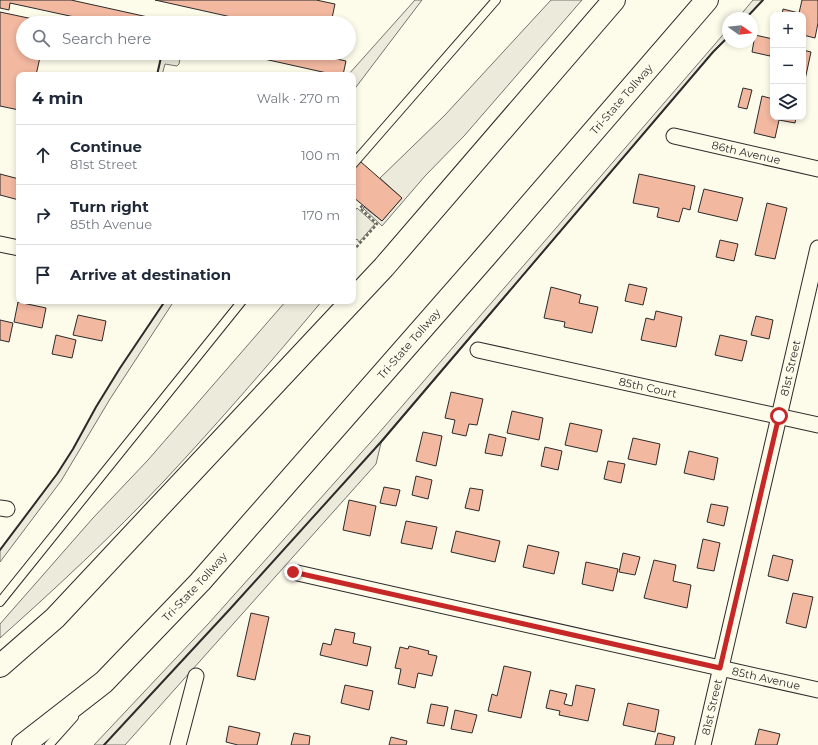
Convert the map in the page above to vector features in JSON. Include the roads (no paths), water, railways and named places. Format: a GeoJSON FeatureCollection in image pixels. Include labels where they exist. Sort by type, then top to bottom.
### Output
{"type":"FeatureCollection","features":[{"type":"Feature","properties":{"kind":"highway"},"geometry":{"type":"LineString","coordinates":[[356,298],[614,0]]}},
{"type":"Feature","properties":{"kind":"highway","name":"Tri-State Tollway"},"geometry":{"type":"LineString","coordinates":[[23,745],[104,682],[200,582],[475,269],[707,0]]}},
{"type":"Feature","properties":{"kind":"highway"},"geometry":{"type":"LineString","coordinates":[[0,666],[55,618],[350,304]]}},
{"type":"Feature","properties":{"kind":"street","name":"86th Avenue"},"geometry":{"type":"LineString","coordinates":[[674,136],[818,169]]}},
{"type":"Feature","properties":{"kind":"street"},"geometry":{"type":"LineString","coordinates":[[0,244],[16,247]]}},
{"type":"Feature","properties":{"kind":"street","name":"81st Street"},"geometry":{"type":"LineString","coordinates":[[703,745],[818,248]]}},
{"type":"Feature","properties":{"kind":"street","name":"85th Court"},"geometry":{"type":"LineString","coordinates":[[478,350],[818,425]]}},
{"type":"Feature","properties":{"kind":"street","name":"85th Avenue"},"geometry":{"type":"LineString","coordinates":[[293,572],[818,690]]}},
{"type":"Feature","properties":{"kind":"street"},"geometry":{"type":"LineString","coordinates":[[178,745],[196,676]]}},
{"type":"Feature","properties":{"kind":"lane"},"geometry":{"type":"LineString","coordinates":[[356,161],[496,0]]}},
{"type":"Feature","properties":{"kind":"lane"},"geometry":{"type":"LineString","coordinates":[[0,602],[240,304]]}},
{"type":"Feature","properties":{"kind":"lane","name":"Tri-State Tollway"},"geometry":{"type":"LineString","coordinates":[[49,745],[104,682]]}}]}
